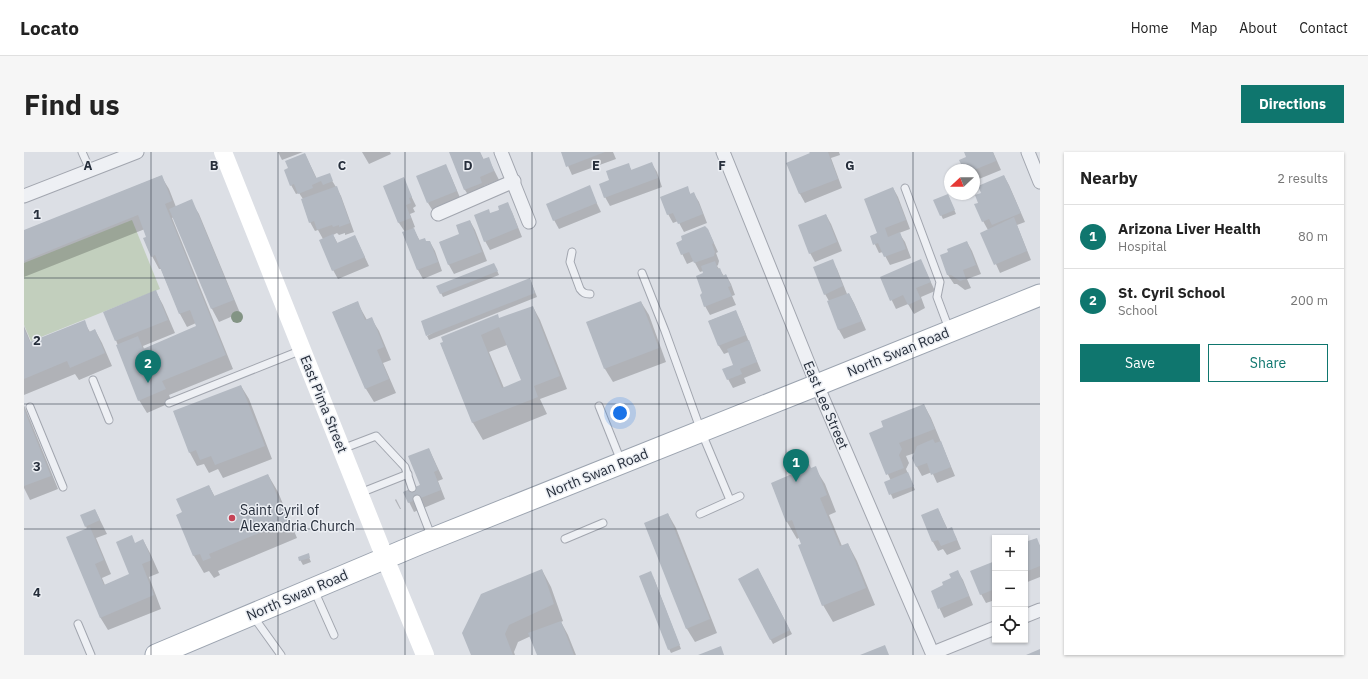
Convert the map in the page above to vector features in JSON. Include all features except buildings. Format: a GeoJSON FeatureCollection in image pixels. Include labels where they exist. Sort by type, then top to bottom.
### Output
{"type":"FeatureCollection","features":[{"type":"Feature","properties":{"kind":"main road","name":"North Swan Road"},"geometry":{"type":"LineString","coordinates":[[156,655],[432,538],[701,432],[1040,294]]}},
{"type":"Feature","properties":{"kind":"street"},"geometry":{"type":"LineString","coordinates":[[24,196],[137,152]]}},
{"type":"Feature","properties":{"kind":"street","name":"East Pima Street"},"geometry":{"type":"LineString","coordinates":[[223,152],[425,655]]}},
{"type":"Feature","properties":{"kind":"street"},"geometry":{"type":"LineString","coordinates":[[501,152],[514,181],[529,222]]}},
{"type":"Feature","properties":{"kind":"street","name":"East Lee Street"},"geometry":{"type":"LineString","coordinates":[[723,152],[817,385],[933,654]]}},
{"type":"Feature","properties":{"kind":"street"},"geometry":{"type":"LineString","coordinates":[[1028,152],[1040,182]]}},
{"type":"Feature","properties":{"kind":"street"},"geometry":{"type":"LineString","coordinates":[[438,214],[514,181]]}},
{"type":"Feature","properties":{"kind":"street"},"geometry":{"type":"LineString","coordinates":[[1028,615],[1040,610]]}},
{"type":"Feature","properties":{"kind":"street"},"geometry":{"type":"LineString","coordinates":[[933,654],[992,629]]}},
{"type":"Feature","properties":{"kind":"lane"},"geometry":{"type":"LineString","coordinates":[[82,152],[90,170]]}},
{"type":"Feature","properties":{"kind":"lane"},"geometry":{"type":"LineString","coordinates":[[905,188],[940,282],[937,297],[950,331]]}},
{"type":"Feature","properties":{"kind":"lane"},"geometry":{"type":"LineString","coordinates":[[572,252],[570,262],[580,289],[586,294],[590,294]]}},
{"type":"Feature","properties":{"kind":"lane"},"geometry":{"type":"LineString","coordinates":[[642,273],[665,331],[701,432],[730,500]]}},
{"type":"Feature","properties":{"kind":"lane"},"geometry":{"type":"LineString","coordinates":[[169,403],[302,350]]}},
{"type":"Feature","properties":{"kind":"lane"},"geometry":{"type":"LineString","coordinates":[[93,380],[109,420]]}},
{"type":"Feature","properties":{"kind":"lane"},"geometry":{"type":"LineString","coordinates":[[599,406],[622,463]]}},
{"type":"Feature","properties":{"kind":"lane"},"geometry":{"type":"LineString","coordinates":[[30,407],[63,487]]}},
{"type":"Feature","properties":{"kind":"lane"},"geometry":{"type":"LineString","coordinates":[[342,449],[376,436],[406,468],[412,488]]}},
{"type":"Feature","properties":{"kind":"lane"},"geometry":{"type":"LineString","coordinates":[[360,494],[408,474]]}},
{"type":"Feature","properties":{"kind":"lane"},"geometry":{"type":"LineString","coordinates":[[700,514],[740,496]]}},
{"type":"Feature","properties":{"kind":"lane"},"geometry":{"type":"LineString","coordinates":[[417,500],[432,538]]}},
{"type":"Feature","properties":{"kind":"lane"},"geometry":{"type":"LineString","coordinates":[[565,539],[603,523]]}},
{"type":"Feature","properties":{"kind":"lane"},"geometry":{"type":"LineString","coordinates":[[313,588],[334,635]]}},
{"type":"Feature","properties":{"kind":"lane"},"geometry":{"type":"LineString","coordinates":[[252,614],[281,655]]}},
{"type":"Feature","properties":{"kind":"lane"},"geometry":{"type":"LineString","coordinates":[[78,624],[90,655]]}},
{"type":"Feature","properties":{"kind":"green space"},"geometry":{"type":"Polygon","coordinates":[[[132,220],[160,289],[31,341],[24,325],[24,263],[132,220]]]}},
{"type":"Feature","properties":{"kind":"place","name":"St. Cyril School"},"geometry":{"type":"Point","coordinates":[148,383]}},
{"type":"Feature","properties":{"kind":"place","name":"Arizona Liver Health"},"geometry":{"type":"Point","coordinates":[796,482]}},
{"type":"Feature","properties":{"kind":"place","name":"Saint Cyril of Alexandria Church"},"geometry":{"type":"Point","coordinates":[232,518]}}]}
